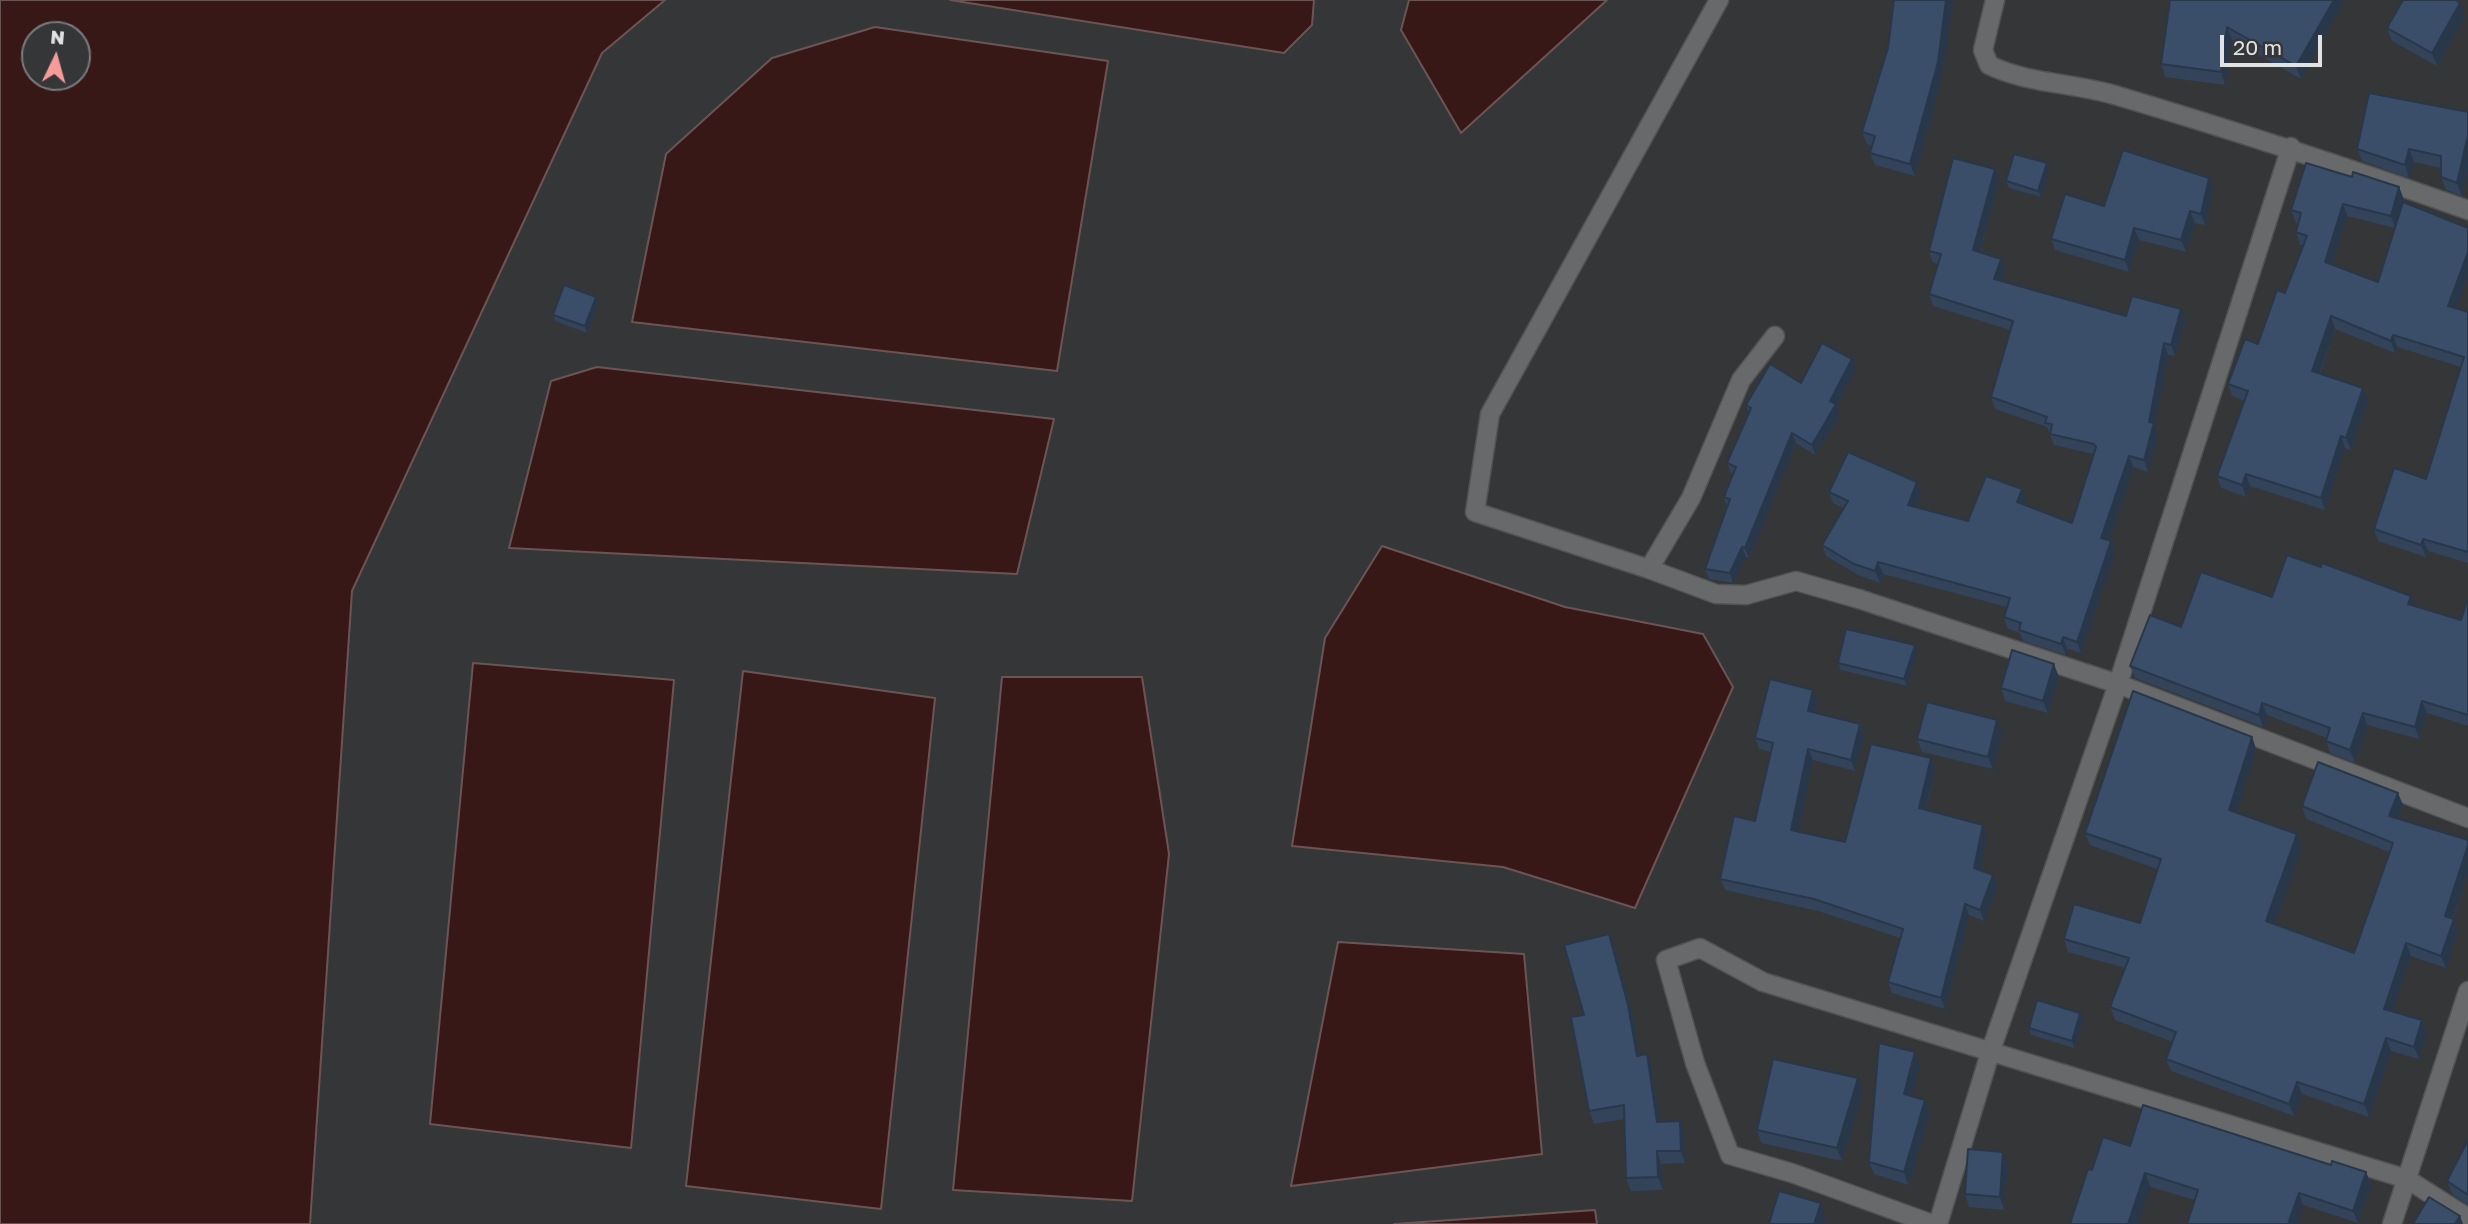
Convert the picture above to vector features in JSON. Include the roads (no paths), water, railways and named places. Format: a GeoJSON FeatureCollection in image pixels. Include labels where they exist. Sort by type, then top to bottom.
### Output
{"type":"FeatureCollection","features":[{"type":"Feature","properties":{"kind":"street"},"geometry":{"type":"LineString","coordinates":[[1719,0],[1489,414],[1475,512],[1716,594],[1746,596],[1796,581],[2118,684],[2468,818]]}},
{"type":"Feature","properties":{"kind":"street"},"geometry":{"type":"LineString","coordinates":[[1995,0],[1983,50],[1989,65],[2005,72],[2098,90],[2291,147],[2468,210]]}},
{"type":"Feature","properties":{"kind":"street"},"geometry":{"type":"LineString","coordinates":[[1938,1224],[1991,1051],[2118,684],[2291,147]]}},
{"type":"Feature","properties":{"kind":"street"},"geometry":{"type":"LineString","coordinates":[[1649,569],[1691,498],[1741,380],[1775,336]]}},
{"type":"Feature","properties":{"kind":"street"},"geometry":{"type":"LineString","coordinates":[[1933,1224],[1792,1173],[1730,1155],[1695,1063],[1666,960],[1700,948],[1763,982],[2407,1180],[2468,1218]]}},
{"type":"Feature","properties":{"kind":"street"},"geometry":{"type":"LineString","coordinates":[[2392,1224],[2468,991]]}}]}
